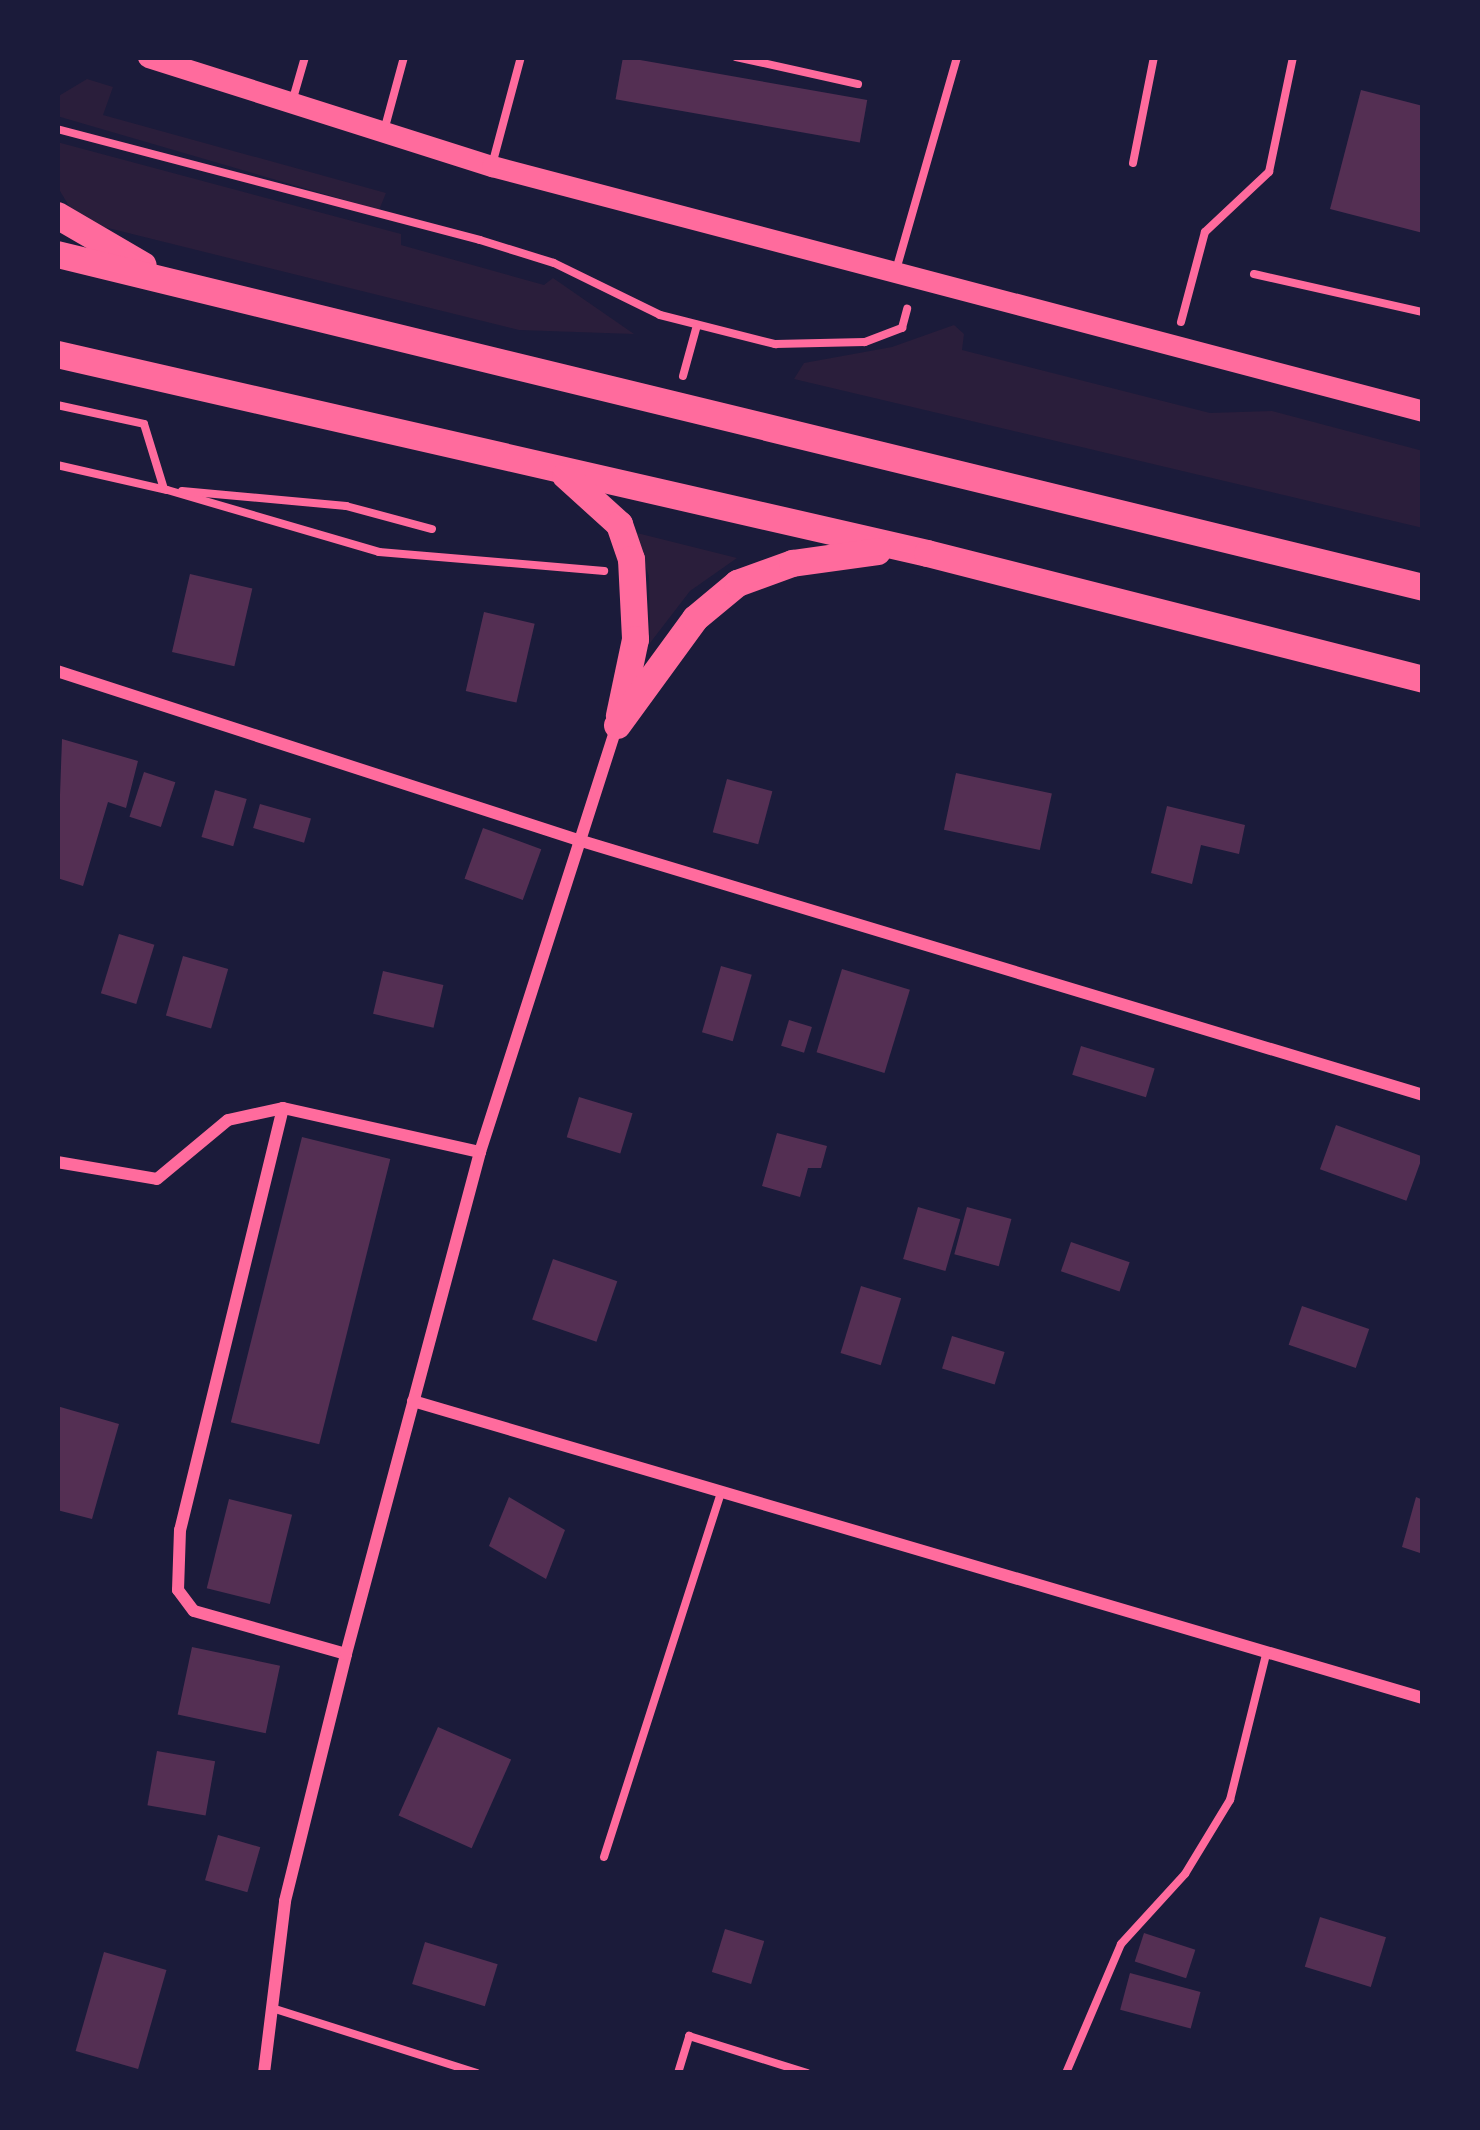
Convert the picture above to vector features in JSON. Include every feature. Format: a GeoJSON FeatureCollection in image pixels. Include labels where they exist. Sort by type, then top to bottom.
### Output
{"type":"FeatureCollection","features":[{"type":"Feature","properties":{"kind":"highway"},"geometry":{"type":"LineString","coordinates":[[57,215],[197,288]]}},
{"type":"Feature","properties":{"kind":"highway"},"geometry":{"type":"LineString","coordinates":[[57,254],[1423,587]]}},
{"type":"Feature","properties":{"kind":"highway"},"geometry":{"type":"LineString","coordinates":[[57,354],[927,553],[1423,679]]}},
{"type":"Feature","properties":{"kind":"highway"},"geometry":{"type":"LineString","coordinates":[[549,464],[592,493],[619,524],[635,592],[635,640],[617,724]]}},
{"type":"Feature","properties":{"kind":"highway"},"geometry":{"type":"LineString","coordinates":[[617,724],[695,618],[737,583],[856,550],[927,553]]}},
{"type":"Feature","properties":{"kind":"street"},"geometry":{"type":"LineString","coordinates":[[148,57],[382,134],[894,278],[1423,412]]}},
{"type":"Feature","properties":{"kind":"street"},"geometry":{"type":"LineString","coordinates":[[57,670],[575,838],[1423,1095]]}},
{"type":"Feature","properties":{"kind":"street"},"geometry":{"type":"LineString","coordinates":[[264,2073],[284,1901],[346,1654],[480,1152],[575,838],[617,724]]}},
{"type":"Feature","properties":{"kind":"street"},"geometry":{"type":"LineString","coordinates":[[57,1162],[157,1179],[227,1120],[284,1108],[480,1152]]}},
{"type":"Feature","properties":{"kind":"street"},"geometry":{"type":"LineString","coordinates":[[284,1108],[180,1530],[178,1590],[194,1611],[346,1654]]}},
{"type":"Feature","properties":{"kind":"street"},"geometry":{"type":"LineString","coordinates":[[413,1401],[720,1496],[1423,1698]]}},
{"type":"Feature","properties":{"kind":"lane"},"geometry":{"type":"LineString","coordinates":[[291,105],[305,57]]}},
{"type":"Feature","properties":{"kind":"lane"},"geometry":{"type":"LineString","coordinates":[[382,134],[404,57]]}},
{"type":"Feature","properties":{"kind":"lane"},"geometry":{"type":"LineString","coordinates":[[492,166],[521,57]]}},
{"type":"Feature","properties":{"kind":"lane"},"geometry":{"type":"LineString","coordinates":[[736,57],[857,84]]}},
{"type":"Feature","properties":{"kind":"lane"},"geometry":{"type":"LineString","coordinates":[[894,278],[957,57]]}},
{"type":"Feature","properties":{"kind":"lane"},"geometry":{"type":"LineString","coordinates":[[1132,163],[1154,57]]}},
{"type":"Feature","properties":{"kind":"lane"},"geometry":{"type":"LineString","coordinates":[[1254,274],[1423,312]]}},
{"type":"Feature","properties":{"kind":"lane"},"geometry":{"type":"LineString","coordinates":[[604,1858],[720,1496]]}},
{"type":"Feature","properties":{"kind":"lane"},"geometry":{"type":"LineString","coordinates":[[1066,2073],[1121,1944],[1185,1874],[1230,1800],[1266,1654]]}},
{"type":"Feature","properties":{"kind":"lane"},"geometry":{"type":"LineString","coordinates":[[272,2008],[477,2073]]}},
{"type":"Feature","properties":{"kind":"lane"},"geometry":{"type":"LineString","coordinates":[[678,2073],[689,2036],[807,2073]]}},
{"type":"Feature","properties":{"kind":"path"},"geometry":{"type":"LineString","coordinates":[[1180,322],[1205,232],[1269,172],[1293,57]]}},
{"type":"Feature","properties":{"kind":"path"},"geometry":{"type":"LineString","coordinates":[[57,129],[480,240],[697,325],[812,346],[866,342],[902,328],[907,309]]}},
{"type":"Feature","properties":{"kind":"path"},"geometry":{"type":"LineString","coordinates":[[676,405],[697,325]]}},
{"type":"Feature","properties":{"kind":"path"},"geometry":{"type":"LineString","coordinates":[[57,405],[144,424],[164,489]]}},
{"type":"Feature","properties":{"kind":"path"},"geometry":{"type":"LineString","coordinates":[[57,465],[164,489],[379,552],[591,566],[635,592]]}},
{"type":"Feature","properties":{"kind":"path"},"geometry":{"type":"LineString","coordinates":[[164,489],[346,506],[432,529]]}},
{"type":"Feature","properties":{"kind":"shaded area"},"geometry":{"type":"Polygon","coordinates":[[[87,79],[113,87],[103,115],[386,193],[379,210],[57,116],[57,97],[87,79]]]}},
{"type":"Feature","properties":{"kind":"shaded area"},"geometry":{"type":"Polygon","coordinates":[[[57,142],[401,234],[401,245],[544,285],[553,278],[634,334],[519,330],[96,225],[72,211],[57,186],[57,142]]]}},
{"type":"Feature","properties":{"kind":"shaded area"},"geometry":{"type":"Polygon","coordinates":[[[954,325],[964,334],[962,350],[1210,413],[1272,411],[1423,451],[1423,528],[794,379],[804,363],[892,347],[954,325]]]}},
{"type":"Feature","properties":{"kind":"shaded area"},"geometry":{"type":"Polygon","coordinates":[[[633,532],[737,558],[690,591],[650,643],[649,576],[633,532]]]}},
{"type":"Feature","properties":{"kind":"building"},"geometry":{"type":"Polygon","coordinates":[[[623,57],[867,100],[860,142],[616,99],[623,57]]]}},
{"type":"Feature","properties":{"kind":"building"},"geometry":{"type":"Polygon","coordinates":[[[1361,90],[1423,106],[1423,233],[1330,209],[1361,90]]]}},
{"type":"Feature","properties":{"kind":"building"},"geometry":{"type":"Polygon","coordinates":[[[190,574],[252,588],[234,666],[172,652],[190,574]]]}},
{"type":"Feature","properties":{"kind":"building"},"geometry":{"type":"Polygon","coordinates":[[[484,612],[535,624],[516,703],[466,691],[484,612]]]}},
{"type":"Feature","properties":{"kind":"building"},"geometry":{"type":"Polygon","coordinates":[[[62,739],[138,761],[126,808],[108,802],[83,886],[57,878],[62,739]]]}},
{"type":"Feature","properties":{"kind":"building"},"geometry":{"type":"Polygon","coordinates":[[[144,772],[175,782],[161,827],[129,817],[144,772]]]}},
{"type":"Feature","properties":{"kind":"building"},"geometry":{"type":"Polygon","coordinates":[[[956,773],[1052,793],[1040,850],[944,830],[956,773]]]}},
{"type":"Feature","properties":{"kind":"building"},"geometry":{"type":"Polygon","coordinates":[[[727,779],[772,791],[758,844],[713,832],[727,779]]]}},
{"type":"Feature","properties":{"kind":"building"},"geometry":{"type":"Polygon","coordinates":[[[215,790],[247,799],[233,846],[201,837],[215,790]]]}},
{"type":"Feature","properties":{"kind":"building"},"geometry":{"type":"Polygon","coordinates":[[[260,804],[311,819],[304,843],[253,828],[260,804]]]}},
{"type":"Feature","properties":{"kind":"building"},"geometry":{"type":"Polygon","coordinates":[[[1167,806],[1245,825],[1239,854],[1201,845],[1192,884],[1151,873],[1167,806]]]}},
{"type":"Feature","properties":{"kind":"building"},"geometry":{"type":"Polygon","coordinates":[[[483,828],[541,849],[523,900],[465,879],[483,828]]]}},
{"type":"Feature","properties":{"kind":"building"},"geometry":{"type":"Polygon","coordinates":[[[119,934],[154,945],[136,1004],[101,993],[119,934]]]}},
{"type":"Feature","properties":{"kind":"building"},"geometry":{"type":"Polygon","coordinates":[[[183,956],[228,969],[211,1029],[166,1016],[183,956]]]}},
{"type":"Feature","properties":{"kind":"building"},"geometry":{"type":"Polygon","coordinates":[[[721,966],[752,975],[733,1041],[702,1032],[721,966]]]}},
{"type":"Feature","properties":{"kind":"building"},"geometry":{"type":"Polygon","coordinates":[[[842,969],[910,990],[884,1073],[817,1052],[842,969]]]}},
{"type":"Feature","properties":{"kind":"building"},"geometry":{"type":"Polygon","coordinates":[[[383,971],[443,985],[434,1028],[373,1014],[383,971]]]}},
{"type":"Feature","properties":{"kind":"building"},"geometry":{"type":"Polygon","coordinates":[[[789,1020],[812,1027],[804,1053],[781,1046],[789,1020]]]}},
{"type":"Feature","properties":{"kind":"building"},"geometry":{"type":"Polygon","coordinates":[[[1081,1046],[1155,1069],[1146,1097],[1072,1075],[1081,1046]]]}},
{"type":"Feature","properties":{"kind":"building"},"geometry":{"type":"Polygon","coordinates":[[[579,1097],[633,1113],[620,1154],[567,1137],[579,1097]]]}},
{"type":"Feature","properties":{"kind":"building"},"geometry":{"type":"Polygon","coordinates":[[[1336,1125],[1422,1156],[1406,1201],[1320,1169],[1336,1125]]]}},
{"type":"Feature","properties":{"kind":"building"},"geometry":{"type":"Polygon","coordinates":[[[777,1133],[827,1146],[821,1168],[808,1168],[800,1197],[762,1186],[777,1133]]]}},
{"type":"Feature","properties":{"kind":"building"},"geometry":{"type":"Polygon","coordinates":[[[302,1137],[390,1159],[319,1444],[231,1422],[302,1137]]]}},
{"type":"Feature","properties":{"kind":"building"},"geometry":{"type":"Polygon","coordinates":[[[918,1207],[960,1219],[945,1271],[903,1259],[918,1207]]]}},
{"type":"Feature","properties":{"kind":"building"},"geometry":{"type":"Polygon","coordinates":[[[967,1207],[1011,1219],[999,1266],[954,1254],[967,1207]]]}},
{"type":"Feature","properties":{"kind":"building"},"geometry":{"type":"Polygon","coordinates":[[[1071,1242],[1130,1262],[1120,1291],[1061,1271],[1071,1242]]]}},
{"type":"Feature","properties":{"kind":"building"},"geometry":{"type":"Polygon","coordinates":[[[553,1259],[617,1281],[596,1342],[532,1320],[553,1259]]]}},
{"type":"Feature","properties":{"kind":"building"},"geometry":{"type":"Polygon","coordinates":[[[861,1286],[901,1298],[881,1365],[841,1353],[861,1286]]]}},
{"type":"Feature","properties":{"kind":"building"},"geometry":{"type":"Polygon","coordinates":[[[1302,1306],[1369,1329],[1356,1368],[1289,1345],[1302,1306]]]}},
{"type":"Feature","properties":{"kind":"building"},"geometry":{"type":"Polygon","coordinates":[[[952,1336],[1005,1352],[995,1385],[942,1369],[952,1336]]]}},
{"type":"Feature","properties":{"kind":"building"},"geometry":{"type":"Polygon","coordinates":[[[57,1406],[119,1424],[92,1519],[57,1510],[57,1406]]]}},
{"type":"Feature","properties":{"kind":"building"},"geometry":{"type":"Polygon","coordinates":[[[509,1497],[565,1530],[546,1579],[489,1546],[509,1497]]]}},
{"type":"Feature","properties":{"kind":"building"},"geometry":{"type":"Polygon","coordinates":[[[1416,1497],[1423,1500],[1423,1554],[1402,1547],[1416,1497]]]}},
{"type":"Feature","properties":{"kind":"building"},"geometry":{"type":"Polygon","coordinates":[[[229,1499],[292,1515],[270,1604],[207,1588],[229,1499]]]}},
{"type":"Feature","properties":{"kind":"building"},"geometry":{"type":"Polygon","coordinates":[[[192,1647],[280,1666],[266,1733],[178,1714],[192,1647]]]}},
{"type":"Feature","properties":{"kind":"building"},"geometry":{"type":"Polygon","coordinates":[[[438,1727],[511,1760],[472,1848],[399,1816],[438,1727]]]}},
{"type":"Feature","properties":{"kind":"building"},"geometry":{"type":"Polygon","coordinates":[[[157,1751],[215,1761],[206,1815],[147,1805],[157,1751]]]}},
{"type":"Feature","properties":{"kind":"building"},"geometry":{"type":"Polygon","coordinates":[[[218,1835],[260,1847],[247,1892],[205,1880],[218,1835]]]}},
{"type":"Feature","properties":{"kind":"building"},"geometry":{"type":"Polygon","coordinates":[[[1320,1917],[1386,1937],[1371,1987],[1305,1967],[1320,1917]]]}},
{"type":"Feature","properties":{"kind":"building"},"geometry":{"type":"Polygon","coordinates":[[[725,1929],[764,1941],[751,1984],[712,1972],[725,1929]]]}},
{"type":"Feature","properties":{"kind":"building"},"geometry":{"type":"Polygon","coordinates":[[[1144,1933],[1195,1950],[1186,1978],[1135,1962],[1144,1933]]]}},
{"type":"Feature","properties":{"kind":"building"},"geometry":{"type":"Polygon","coordinates":[[[425,1942],[498,1964],[485,2006],[412,1984],[425,1942]]]}},
{"type":"Feature","properties":{"kind":"building"},"geometry":{"type":"Polygon","coordinates":[[[104,1952],[166,1970],[138,2069],[76,2051],[104,1952]]]}},
{"type":"Feature","properties":{"kind":"building"},"geometry":{"type":"Polygon","coordinates":[[[1130,1973],[1201,1992],[1191,2029],[1120,2010],[1130,1973]]]}}]}
